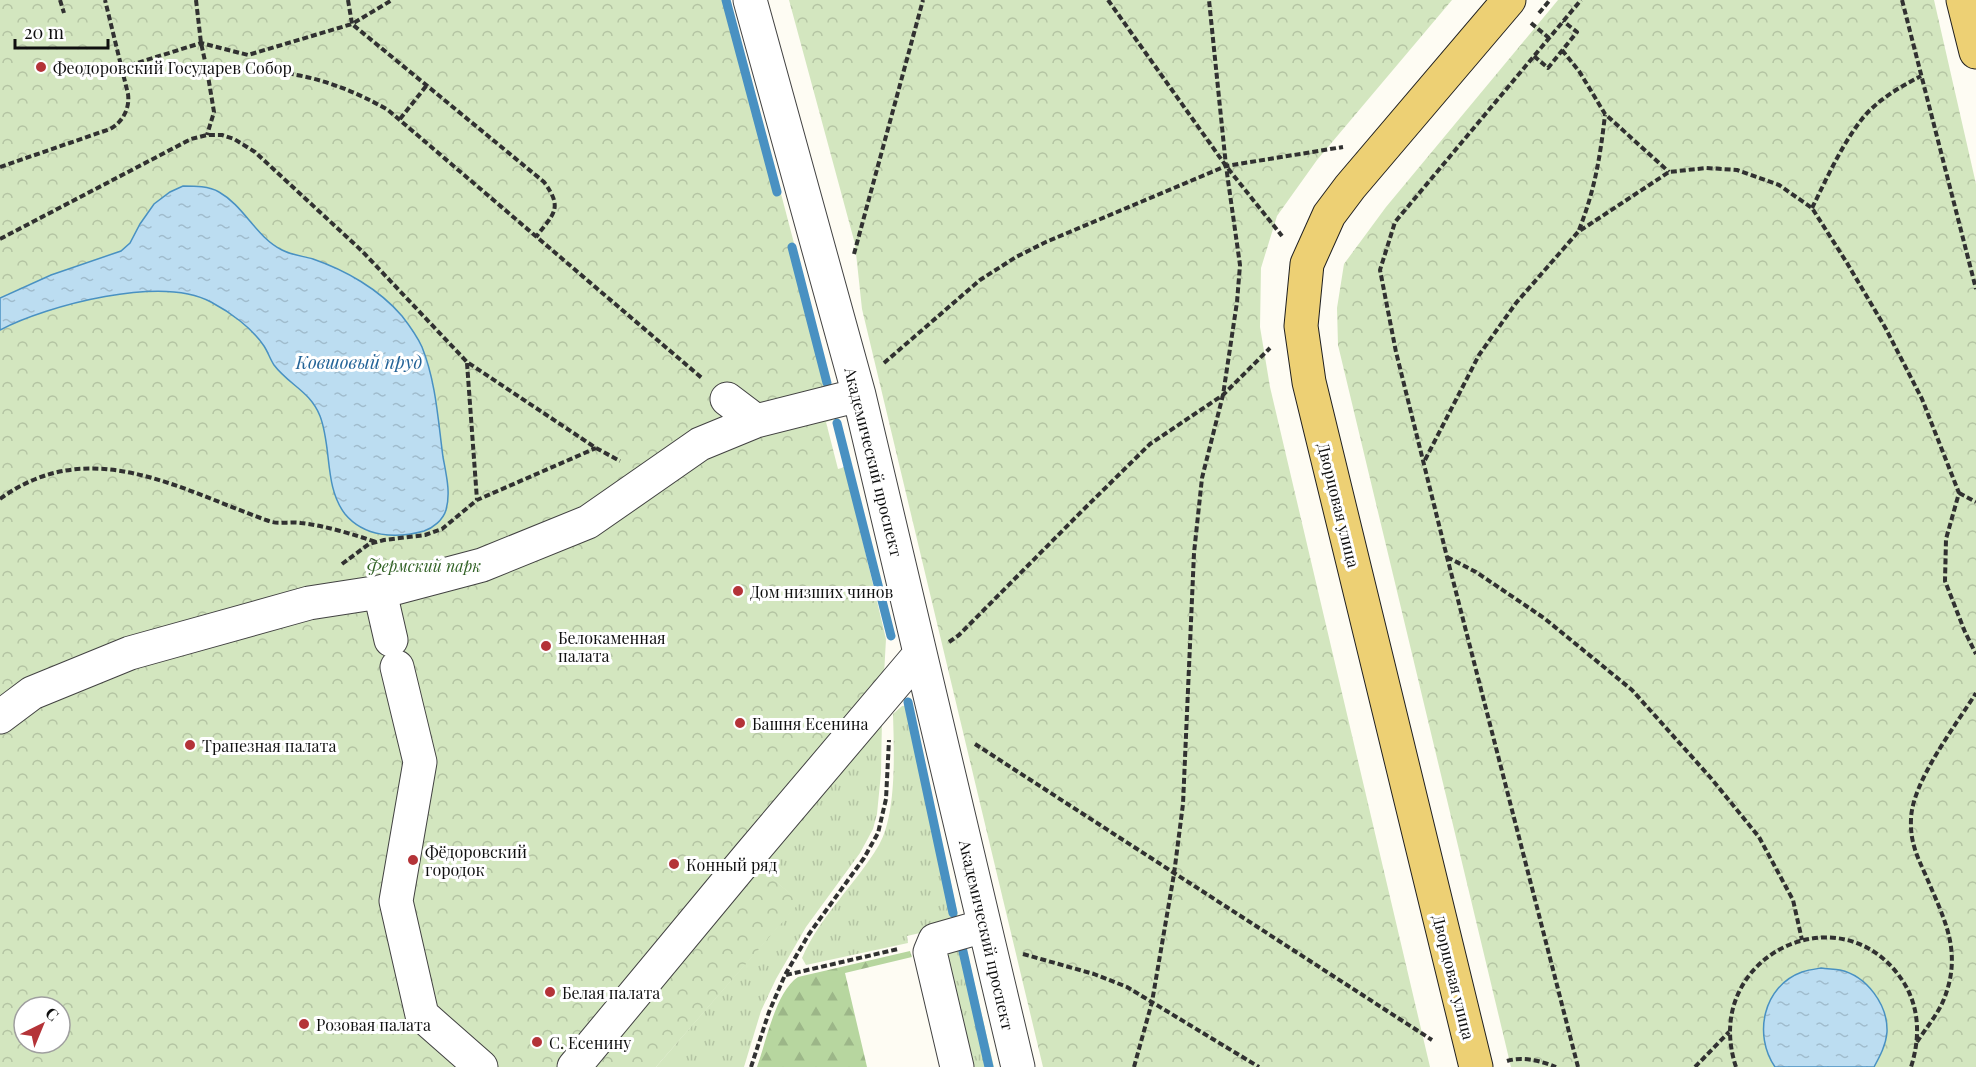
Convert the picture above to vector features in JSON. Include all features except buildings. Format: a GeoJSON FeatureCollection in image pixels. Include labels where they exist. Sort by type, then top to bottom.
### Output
{"type":"FeatureCollection","features":[{"type":"Feature","properties":{"kind":"main road","name":"Дворцовая улица"},"geometry":{"type":"LineString","coordinates":[[1487,1065],[1309,382],[1301,326],[1307,264],[1329,215],[1357,178],[1509,0]]}},
{"type":"Feature","properties":{"kind":"main road"},"geometry":{"type":"LineString","coordinates":[[1963,0],[1976,52]]}},
{"type":"Feature","properties":{"kind":"street","name":"Академический проспект"},"geometry":{"type":"LineString","coordinates":[[750,0],[859,395],[1018,1067]]}},
{"type":"Feature","properties":{"kind":"street"},"geometry":{"type":"LineString","coordinates":[[0,717],[32,693],[130,653],[309,603],[380,592],[482,565],[588,522],[700,444],[756,421],[859,395]]}},
{"type":"Feature","properties":{"kind":"street"},"geometry":{"type":"LineString","coordinates":[[727,399],[756,421]]}},
{"type":"Feature","properties":{"kind":"street"},"geometry":{"type":"LineString","coordinates":[[380,592],[420,762],[396,901],[422,1015],[482,1067]]}},
{"type":"Feature","properties":{"kind":"street"},"geometry":{"type":"LineString","coordinates":[[574,1067],[920,654]]}},
{"type":"Feature","properties":{"kind":"street"},"geometry":{"type":"LineString","coordinates":[[957,1067],[930,952],[935,940],[942,936],[984,926]]}},
{"type":"Feature","properties":{"kind":"path"},"geometry":{"type":"LineString","coordinates":[[60,0],[64,13]]}},
{"type":"Feature","properties":{"kind":"path"},"geometry":{"type":"LineString","coordinates":[[0,167],[115,127],[123,117],[129,103],[105,0]]}},
{"type":"Feature","properties":{"kind":"path"},"geometry":{"type":"LineString","coordinates":[[196,0],[201,43],[214,112],[207,135]]}},
{"type":"Feature","properties":{"kind":"path"},"geometry":{"type":"LineString","coordinates":[[348,0],[352,24],[544,182],[553,194],[556,203],[555,212],[536,237]]}},
{"type":"Feature","properties":{"kind":"path"},"geometry":{"type":"LineString","coordinates":[[121,68],[201,43],[248,54],[352,24],[392,0]]}},
{"type":"Feature","properties":{"kind":"path"},"geometry":{"type":"LineString","coordinates":[[852,264],[923,0]]}},
{"type":"Feature","properties":{"kind":"path"},"geometry":{"type":"LineString","coordinates":[[1108,0],[1226,166],[1282,236]]}},
{"type":"Feature","properties":{"kind":"path"},"geometry":{"type":"LineString","coordinates":[[1134,1067],[1152,1002],[1174,874],[1183,804],[1194,553],[1202,478],[1223,395],[1237,302],[1240,265],[1226,166],[1209,0]]}},
{"type":"Feature","properties":{"kind":"path"},"geometry":{"type":"LineString","coordinates":[[1524,32],[1550,0]]}},
{"type":"Feature","properties":{"kind":"path"},"geometry":{"type":"LineString","coordinates":[[1578,1067],[1396,352],[1380,270],[1395,222],[1581,0]]}},
{"type":"Feature","properties":{"kind":"path"},"geometry":{"type":"LineString","coordinates":[[1902,0],[1976,289]]}},
{"type":"Feature","properties":{"kind":"path"},"geometry":{"type":"LineString","coordinates":[[1534,56],[1548,68],[1577,32],[1563,21]]}},
{"type":"Feature","properties":{"kind":"path"},"geometry":{"type":"LineString","coordinates":[[1531,23],[1549,38]]}},
{"type":"Feature","properties":{"kind":"path"},"geometry":{"type":"LineString","coordinates":[[1562,50],[1579,71],[1605,114],[1669,172]]}},
{"type":"Feature","properties":{"kind":"path"},"geometry":{"type":"LineString","coordinates":[[207,70],[268,70],[329,82],[366,97],[400,119],[727,399]]}},
{"type":"Feature","properties":{"kind":"path"},"geometry":{"type":"LineString","coordinates":[[1812,208],[1835,161],[1862,118],[1894,90],[1922,76]]}},
{"type":"Feature","properties":{"kind":"path"},"geometry":{"type":"LineString","coordinates":[[400,119],[427,85]]}},
{"type":"Feature","properties":{"kind":"path"},"geometry":{"type":"LineString","coordinates":[[1578,232],[1591,198],[1605,114]]}},
{"type":"Feature","properties":{"kind":"path"},"geometry":{"type":"LineString","coordinates":[[0,238],[191,139],[207,135],[222,135],[234,139],[255,152],[362,251],[467,362],[596,448],[624,463]]}},
{"type":"Feature","properties":{"kind":"path"},"geometry":{"type":"LineString","coordinates":[[883,364],[980,279],[1046,242],[1226,166],[1348,146]]}},
{"type":"Feature","properties":{"kind":"path"},"geometry":{"type":"LineString","coordinates":[[1424,460],[1479,355],[1516,303],[1578,232],[1669,172],[1706,168],[1737,170],[1779,185],[1812,208],[1847,262],[1922,399],[1959,493],[1946,539],[1945,581],[1976,654]]}},
{"type":"Feature","properties":{"kind":"path"},"geometry":{"type":"LineString","coordinates":[[920,654],[939,648],[959,635],[1150,444],[1223,395],[1270,348]]}},
{"type":"Feature","properties":{"kind":"path"},"geometry":{"type":"LineString","coordinates":[[467,362],[477,500]]}},
{"type":"Feature","properties":{"kind":"path"},"geometry":{"type":"LineString","coordinates":[[309,603],[336,568],[369,544],[425,535],[442,529],[477,500],[596,448]]}},
{"type":"Feature","properties":{"kind":"path"},"geometry":{"type":"LineString","coordinates":[[0,499],[19,486],[47,475],[81,469],[117,470],[148,476],[186,488],[272,523],[301,522],[376,542]]}},
{"type":"Feature","properties":{"kind":"path"},"geometry":{"type":"LineString","coordinates":[[1959,493],[1976,502]]}},
{"type":"Feature","properties":{"kind":"path"},"geometry":{"type":"LineString","coordinates":[[1447,557],[1476,572],[1544,618],[1632,690],[1710,777],[1759,837],[1793,900],[1802,940]]}},
{"type":"Feature","properties":{"kind":"path"},"geometry":{"type":"LineString","coordinates":[[1917,1042],[1944,999],[1953,960],[1948,929],[1912,843],[1911,817],[1917,792],[1938,753],[1976,693]]}},
{"type":"Feature","properties":{"kind":"path"},"geometry":{"type":"LineString","coordinates":[[751,1067],[768,1012],[785,975],[809,934],[864,858],[878,833],[886,799],[889,752],[885,695]]}},
{"type":"Feature","properties":{"kind":"path"},"geometry":{"type":"LineString","coordinates":[[969,740],[1432,1040]]}},
{"type":"Feature","properties":{"kind":"path"},"geometry":{"type":"LineString","coordinates":[[1736,1067],[1731,1049],[1731,1013],[1745,980],[1756,966],[1785,946],[1802,940],[1820,938],[1838,939],[1872,951],[1886,962],[1903,982],[1914,1006],[1917,1042],[1911,1067]]}},
{"type":"Feature","properties":{"kind":"path"},"geometry":{"type":"LineString","coordinates":[[785,975],[909,947]]}},
{"type":"Feature","properties":{"kind":"path"},"geometry":{"type":"LineString","coordinates":[[1021,954],[1094,974],[1127,987],[1259,1067]]}},
{"type":"Feature","properties":{"kind":"path"},"geometry":{"type":"LineString","coordinates":[[1695,1067],[1730,1031]]}},
{"type":"Feature","properties":{"kind":"path"},"geometry":{"type":"LineString","coordinates":[[1487,1065],[1514,1059],[1540,1060],[1556,1067]]}},
{"type":"Feature","properties":{"kind":"green space","name":"Фермский парк"},"geometry":{"type":"Polygon","coordinates":[[[0,0],[730,0],[840,418],[826,422],[838,469],[845,467],[886,639],[884,675],[756,864],[800,902],[656,1067],[0,1067],[0,0]]]}},
{"type":"Feature","properties":{"kind":"green space"},"geometry":{"type":"Polygon","coordinates":[[[789,0],[1452,0],[1317,160],[1277,216],[1261,268],[1260,327],[1270,387],[1430,1067],[1043,1067],[862,309],[855,244],[789,0]]]}},
{"type":"Feature","properties":{"kind":"green space"},"geometry":{"type":"Polygon","coordinates":[[[1558,0],[1934,0],[1976,184],[1976,1067],[1511,1067],[1338,345],[1337,308],[1344,264],[1386,207],[1558,0]]]}},
{"type":"Feature","properties":{"kind":"green space"},"geometry":{"type":"Polygon","coordinates":[[[912,705],[958,916],[950,918],[937,929],[907,936],[908,943],[806,965],[802,958],[818,928],[870,859],[885,832],[892,799],[893,714],[902,706],[912,705]]]}},
{"type":"Feature","properties":{"kind":"green space"},"geometry":{"type":"Polygon","coordinates":[[[882,719],[881,773],[877,814],[873,829],[860,853],[806,927],[776,979],[761,1011],[744,1067],[656,1067],[799,902],[756,864],[882,719]]]}},
{"type":"Feature","properties":{"kind":"green space"},"geometry":{"type":"Polygon","coordinates":[[[965,943],[994,1067],[970,1067],[945,950],[965,943]]]}},
{"type":"Feature","properties":{"kind":"green space"},"geometry":{"type":"Polygon","coordinates":[[[910,951],[912,957],[845,973],[867,1067],[757,1067],[778,1005],[790,984],[798,977],[910,951]]]}},
{"type":"Feature","properties":{"kind":"water","name":"Ковшовый пруд"},"geometry":{"type":"Polygon","coordinates":[[[183,186],[206,187],[219,192],[236,205],[257,230],[273,244],[289,253],[313,259],[349,275],[383,297],[402,316],[422,347],[436,401],[448,497],[443,517],[434,526],[413,534],[381,534],[361,527],[345,514],[334,492],[324,428],[316,407],[274,365],[264,346],[247,327],[211,302],[190,294],[164,291],[135,292],[105,296],[46,311],[0,330],[0,298],[51,275],[121,251],[130,243],[154,204],[183,186]]]}},
{"type":"Feature","properties":{"kind":"water"},"geometry":{"type":"Polygon","coordinates":[[[1821,968],[1840,970],[1859,978],[1880,1002],[1887,1032],[1884,1046],[1874,1067],[1775,1067],[1768,1054],[1764,1041],[1766,1013],[1778,988],[1802,972],[1821,968]]]}},
{"type":"Feature","properties":{"kind":"waterway"},"geometry":{"type":"LineString","coordinates":[[726,0],[777,192]]}},
{"type":"Feature","properties":{"kind":"waterway"},"geometry":{"type":"LineString","coordinates":[[792,247],[827,383]]}},
{"type":"Feature","properties":{"kind":"waterway"},"geometry":{"type":"LineString","coordinates":[[837,423],[891,636]]}},
{"type":"Feature","properties":{"kind":"waterway"},"geometry":{"type":"LineString","coordinates":[[908,702],[953,913]]}},
{"type":"Feature","properties":{"kind":"waterway"},"geometry":{"type":"LineString","coordinates":[[962,947],[989,1067]]}},
{"type":"Feature","properties":{"kind":"place","name":"Феодоровский Государев Собор"},"geometry":{"type":"Point","coordinates":[41,67]}},
{"type":"Feature","properties":{"kind":"place","name":"Дом низших чинов"},"geometry":{"type":"Point","coordinates":[738,591]}},
{"type":"Feature","properties":{"kind":"place","name":"Белокаменная палата"},"geometry":{"type":"Point","coordinates":[546,646]}},
{"type":"Feature","properties":{"kind":"place","name":"Башня Есенина"},"geometry":{"type":"Point","coordinates":[740,723]}},
{"type":"Feature","properties":{"kind":"place","name":"Трапезная палата"},"geometry":{"type":"Point","coordinates":[190,745]}},
{"type":"Feature","properties":{"kind":"place","name":"Фёдоровский городок"},"geometry":{"type":"Point","coordinates":[413,860]}},
{"type":"Feature","properties":{"kind":"place","name":"Конный ряд"},"geometry":{"type":"Point","coordinates":[674,864]}},
{"type":"Feature","properties":{"kind":"place","name":"Белая палата"},"geometry":{"type":"Point","coordinates":[550,992]}},
{"type":"Feature","properties":{"kind":"place","name":"Розовая палата"},"geometry":{"type":"Point","coordinates":[304,1024]}},
{"type":"Feature","properties":{"kind":"place","name":"С. Есенину"},"geometry":{"type":"Point","coordinates":[537,1042]}}]}
